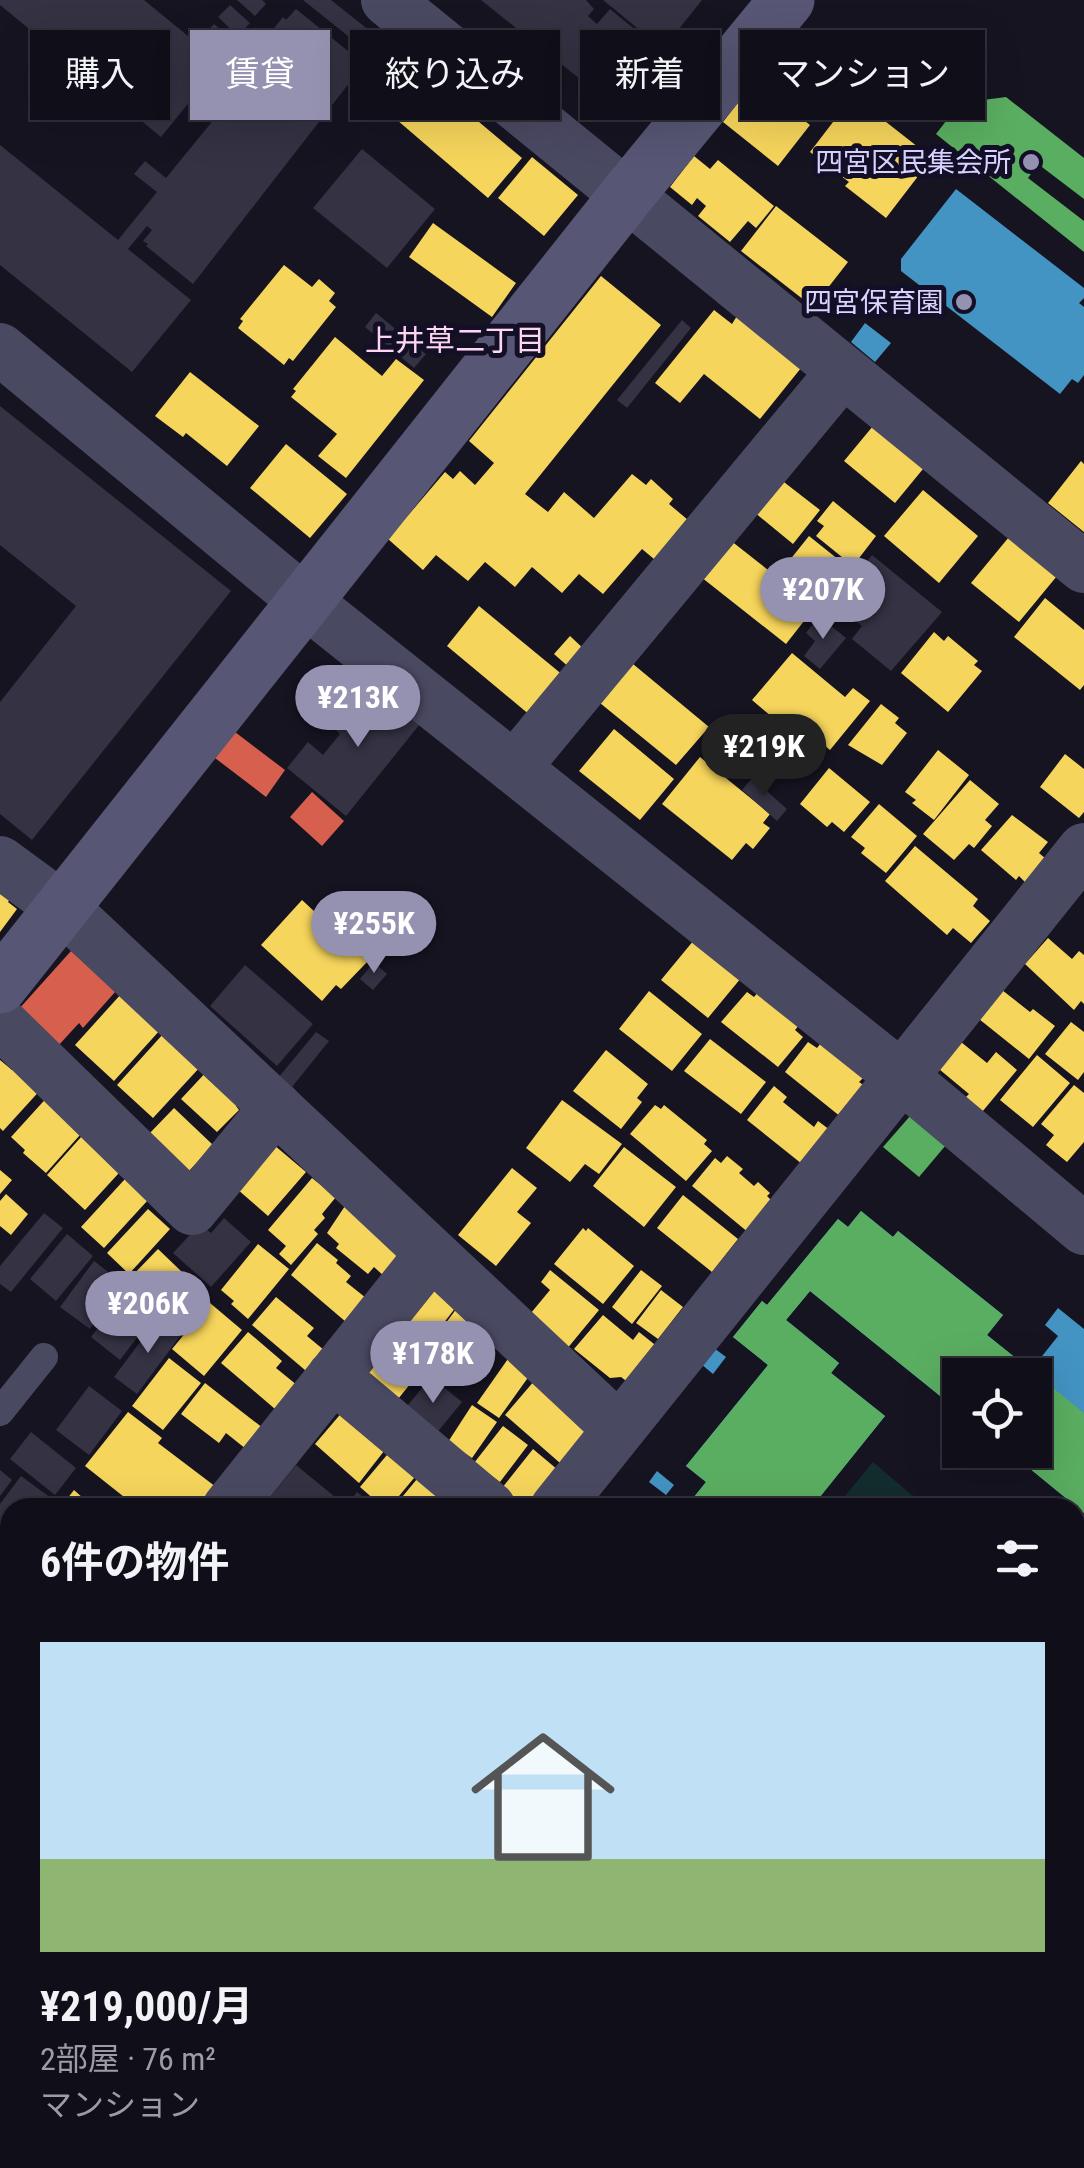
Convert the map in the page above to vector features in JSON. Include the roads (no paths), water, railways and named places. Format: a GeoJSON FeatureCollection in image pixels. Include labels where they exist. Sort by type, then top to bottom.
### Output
{"type":"FeatureCollection","features":[{"type":"Feature","properties":{"kind":"street"},"geometry":{"type":"LineString","coordinates":[[387,0],[1084,567]]}},
{"type":"Feature","properties":{"kind":"street"},"geometry":{"type":"LineString","coordinates":[[0,986],[627,195],[787,0]]}},
{"type":"Feature","properties":{"kind":"street"},"geometry":{"type":"LineString","coordinates":[[0,349],[306,602],[902,1077],[1084,1229]]}},
{"type":"Feature","properties":{"kind":"street"},"geometry":{"type":"LineString","coordinates":[[514,768],[843,371]]}},
{"type":"Feature","properties":{"kind":"street"},"geometry":{"type":"LineString","coordinates":[[564,1498],[1084,849]]}},
{"type":"Feature","properties":{"kind":"street"},"geometry":{"type":"LineString","coordinates":[[0,862],[64,910],[620,1429]]}},
{"type":"Feature","properties":{"kind":"street"},"geometry":{"type":"LineString","coordinates":[[0,1022],[192,1209],[276,1107]]}},
{"type":"Feature","properties":{"kind":"street"},"geometry":{"type":"LineString","coordinates":[[236,1498],[430,1254]]}},
{"type":"Feature","properties":{"kind":"street"},"geometry":{"type":"LineString","coordinates":[[332,1376],[478,1498]]}},
{"type":"Feature","properties":{"kind":"lane"},"geometry":{"type":"LineString","coordinates":[[0,1412],[44,1357]]}},
{"type":"Feature","properties":{"kind":"place","name":"四宮区民集会所"},"geometry":{"type":"Point","coordinates":[1031,162]}},
{"type":"Feature","properties":{"kind":"place","name":"四宮保育園"},"geometry":{"type":"Point","coordinates":[964,302]}},
{"type":"Feature","properties":{"kind":"district","name":"上井草二丁目"},"geometry":{"type":"Point","coordinates":[455,341]}}]}
